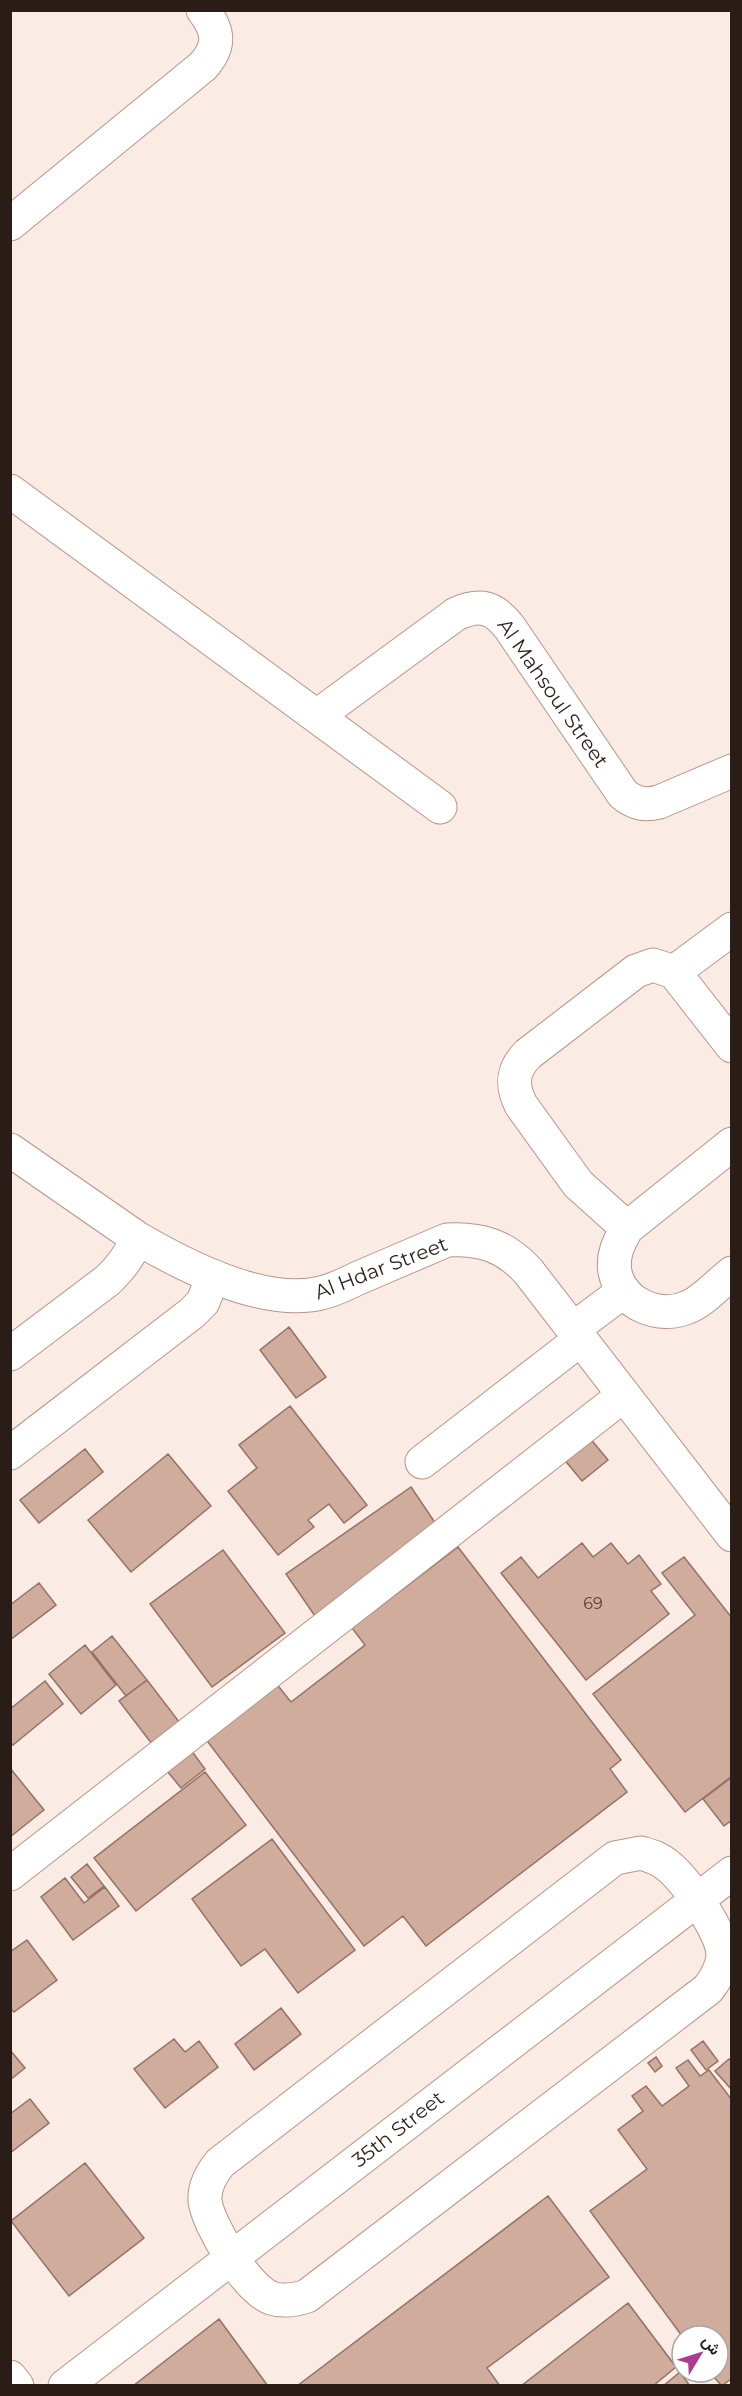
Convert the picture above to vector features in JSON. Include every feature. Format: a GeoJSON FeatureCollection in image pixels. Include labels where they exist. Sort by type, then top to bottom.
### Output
{"type":"FeatureCollection","features":[{"type":"Feature","properties":{"kind":"street"},"geometry":{"type":"LineString","coordinates":[[10,224],[211,56],[216,45],[216,32],[203,10]]}},
{"type":"Feature","properties":{"kind":"street"},"geometry":{"type":"LineString","coordinates":[[10,491],[440,807]]}},
{"type":"Feature","properties":{"kind":"street","name":"Al Mahsoul Street"},"geometry":{"type":"LineString","coordinates":[[317,716],[456,614],[471,608],[486,608],[500,615],[510,628],[622,794],[630,800],[650,804],[730,775]]}},
{"type":"Feature","properties":{"kind":"street"},"geometry":{"type":"LineString","coordinates":[[674,972],[732,929]]}},
{"type":"Feature","properties":{"kind":"street"},"geometry":{"type":"LineString","coordinates":[[627,1228],[578,1184],[521,1105],[514,1092],[513,1080],[516,1070],[528,1054],[636,971],[653,965],[674,972],[732,1046]]}},
{"type":"Feature","properties":{"kind":"street"},"geometry":{"type":"LineString","coordinates":[[732,1144],[627,1228],[616,1248],[615,1264],[615,1272],[624,1291],[644,1308],[669,1312],[689,1307],[732,1273]]}},
{"type":"Feature","properties":{"kind":"street","name":"Al Hdar Street"},"geometry":{"type":"LineString","coordinates":[[10,1150],[136,1238],[213,1276],[271,1294],[298,1297],[322,1293],[447,1240],[483,1241],[516,1258],[732,1535]]}},
{"type":"Feature","properties":{"kind":"street"},"geometry":{"type":"LineString","coordinates":[[10,1354],[108,1281],[122,1266],[136,1238]]}},
{"type":"Feature","properties":{"kind":"street"},"geometry":{"type":"LineString","coordinates":[[10,1453],[192,1312],[203,1302],[213,1276]]}},
{"type":"Feature","properties":{"kind":"street"},"geometry":{"type":"LineString","coordinates":[[422,1462],[577,1334],[624,1291]]}},
{"type":"Feature","properties":{"kind":"street"},"geometry":{"type":"LineString","coordinates":[[10,1874],[624,1395]]}},
{"type":"Feature","properties":{"kind":"street"},"geometry":{"type":"LineString","coordinates":[[641,1853],[661,1860],[669,1867],[696,1900],[721,1941],[722,1966],[708,1989],[307,2296],[294,2300],[281,2300],[262,2294],[253,2287],[231,2258],[207,2211],[205,2199],[206,2187],[211,2174],[220,2163],[615,1858],[641,1853]]}},
{"type":"Feature","properties":{"kind":"street","name":"35th Street"},"geometry":{"type":"LineString","coordinates":[[65,2385],[732,1873]]}},
{"type":"Feature","properties":{"kind":"street"},"geometry":{"type":"LineString","coordinates":[[10,2377],[17,2385]]}},
{"type":"Feature","properties":{"kind":"building"},"geometry":{"type":"Polygon","coordinates":[[[289,1327],[326,1377],[296,1398],[260,1350],[289,1327]]]}},
{"type":"Feature","properties":{"kind":"building"},"geometry":{"type":"Polygon","coordinates":[[[290,1406],[367,1505],[344,1523],[329,1504],[308,1520],[314,1527],[278,1555],[228,1491],[257,1468],[239,1445],[290,1406]]]}},
{"type":"Feature","properties":{"kind":"building"},"geometry":{"type":"Polygon","coordinates":[[[589,1437],[608,1460],[582,1481],[563,1458],[589,1437]]]}},
{"type":"Feature","properties":{"kind":"building"},"geometry":{"type":"Polygon","coordinates":[[[85,1449],[103,1472],[39,1523],[20,1500],[85,1449]]]}},
{"type":"Feature","properties":{"kind":"building"},"geometry":{"type":"Polygon","coordinates":[[[168,1454],[211,1506],[131,1572],[88,1520],[168,1454]]]}},
{"type":"Feature","properties":{"kind":"building"},"geometry":{"type":"Polygon","coordinates":[[[411,1487],[442,1533],[317,1619],[286,1574],[411,1487]]]}},
{"type":"Feature","properties":{"kind":"building"},"geometry":{"type":"Polygon","coordinates":[[[582,1543],[593,1557],[611,1543],[628,1564],[639,1555],[661,1584],[651,1591],[669,1614],[586,1680],[501,1573],[521,1557],[538,1578],[582,1543]]]}},
{"type":"Feature","properties":{"kind":"building"},"geometry":{"type":"Polygon","coordinates":[[[458,1547],[621,1760],[610,1769],[627,1792],[426,1946],[403,1916],[364,1946],[201,1733],[275,1682],[291,1702],[365,1645],[352,1628],[458,1547]]]}},
{"type":"Feature","properties":{"kind":"building"},"geometry":{"type":"Polygon","coordinates":[[[223,1550],[285,1633],[212,1687],[150,1604],[223,1550]]]}},
{"type":"Feature","properties":{"kind":"building"},"geometry":{"type":"Polygon","coordinates":[[[684,1557],[732,1618],[732,1776],[685,1812],[593,1694],[695,1615],[662,1573],[684,1557]]]}},
{"type":"Feature","properties":{"kind":"building"},"geometry":{"type":"Polygon","coordinates":[[[39,1583],[56,1605],[10,1640],[10,1605],[39,1583]]]}},
{"type":"Feature","properties":{"kind":"building"},"geometry":{"type":"Polygon","coordinates":[[[112,1636],[147,1680],[126,1696],[92,1652],[112,1636]]]}},
{"type":"Feature","properties":{"kind":"building"},"geometry":{"type":"Polygon","coordinates":[[[85,1645],[116,1685],[81,1714],[49,1674],[85,1645]]]}},
{"type":"Feature","properties":{"kind":"building"},"geometry":{"type":"Polygon","coordinates":[[[147,1680],[180,1723],[152,1744],[119,1701],[147,1680]]]}},
{"type":"Feature","properties":{"kind":"building"},"geometry":{"type":"Polygon","coordinates":[[[45,1681],[63,1704],[13,1745],[10,1742],[10,1709],[45,1681]]]}},
{"type":"Feature","properties":{"kind":"building"},"geometry":{"type":"Polygon","coordinates":[[[188,1746],[205,1769],[181,1788],[163,1766],[188,1746]]]}},
{"type":"Feature","properties":{"kind":"building"},"geometry":{"type":"Polygon","coordinates":[[[10,1768],[44,1810],[10,1837],[10,1768]]]}},
{"type":"Feature","properties":{"kind":"building"},"geometry":{"type":"Polygon","coordinates":[[[205,1772],[246,1825],[136,1911],[94,1858],[205,1772]]]}},
{"type":"Feature","properties":{"kind":"building"},"geometry":{"type":"Polygon","coordinates":[[[732,1777],[732,1820],[724,1826],[703,1799],[732,1777]]]}},
{"type":"Feature","properties":{"kind":"building"},"geometry":{"type":"Polygon","coordinates":[[[272,1839],[355,1950],[298,1993],[265,1949],[241,1966],[192,1899],[272,1839]]]}},
{"type":"Feature","properties":{"kind":"building"},"geometry":{"type":"Polygon","coordinates":[[[87,1864],[104,1886],[88,1898],[71,1877],[87,1864]]]}},
{"type":"Feature","properties":{"kind":"building"},"geometry":{"type":"Polygon","coordinates":[[[65,1878],[84,1903],[105,1887],[119,1906],[73,1940],[41,1897],[65,1878]]]}},
{"type":"Feature","properties":{"kind":"building"},"geometry":{"type":"Polygon","coordinates":[[[27,1940],[57,1980],[14,2012],[10,2008],[10,1952],[27,1940]]]}},
{"type":"Feature","properties":{"kind":"building"},"geometry":{"type":"Polygon","coordinates":[[[281,2008],[301,2034],[254,2070],[235,2044],[281,2008]]]}},
{"type":"Feature","properties":{"kind":"building"},"geometry":{"type":"Polygon","coordinates":[[[174,2039],[185,2052],[199,2041],[218,2067],[165,2108],[134,2069],[174,2039]]]}},
{"type":"Feature","properties":{"kind":"building"},"geometry":{"type":"Polygon","coordinates":[[[703,2041],[718,2061],[706,2070],[691,2050],[703,2041]]]}},
{"type":"Feature","properties":{"kind":"building"},"geometry":{"type":"Polygon","coordinates":[[[10,2050],[25,2068],[10,2080],[10,2050]]]}},
{"type":"Feature","properties":{"kind":"building"},"geometry":{"type":"Polygon","coordinates":[[[656,2057],[662,2066],[655,2072],[648,2063],[656,2057]]]}},
{"type":"Feature","properties":{"kind":"building"},"geometry":{"type":"Polygon","coordinates":[[[729,2059],[732,2062],[732,2090],[715,2071],[729,2059]]]}},
{"type":"Feature","properties":{"kind":"building"},"geometry":{"type":"Polygon","coordinates":[[[688,2060],[700,2076],[709,2070],[732,2100],[732,2378],[730,2380],[730,2324],[673,2324],[590,2211],[647,2169],[618,2130],[643,2111],[632,2096],[646,2086],[662,2106],[689,2086],[676,2068],[688,2060]]]}},
{"type":"Feature","properties":{"kind":"building"},"geometry":{"type":"Polygon","coordinates":[[[30,2099],[49,2123],[10,2153],[10,2114],[30,2099]]]}},
{"type":"Feature","properties":{"kind":"building"},"geometry":{"type":"Polygon","coordinates":[[[85,2163],[144,2238],[69,2296],[11,2221],[85,2163]]]}},
{"type":"Feature","properties":{"kind":"building"},"geometry":{"type":"Polygon","coordinates":[[[548,2196],[609,2277],[487,2368],[500,2386],[297,2386],[548,2196]]]}},
{"type":"Feature","properties":{"kind":"building"},"geometry":{"type":"Polygon","coordinates":[[[628,2303],[670,2359],[670,2372],[653,2386],[521,2386],[628,2303]]]}},
{"type":"Feature","properties":{"kind":"building"},"geometry":{"type":"Polygon","coordinates":[[[219,2319],[268,2386],[133,2386],[219,2319]]]}},
{"type":"Feature","properties":{"kind":"building"},"geometry":{"type":"Polygon","coordinates":[[[670,2380],[670,2384],[689,2384],[690,2386],[663,2386],[670,2380]]]}}]}
